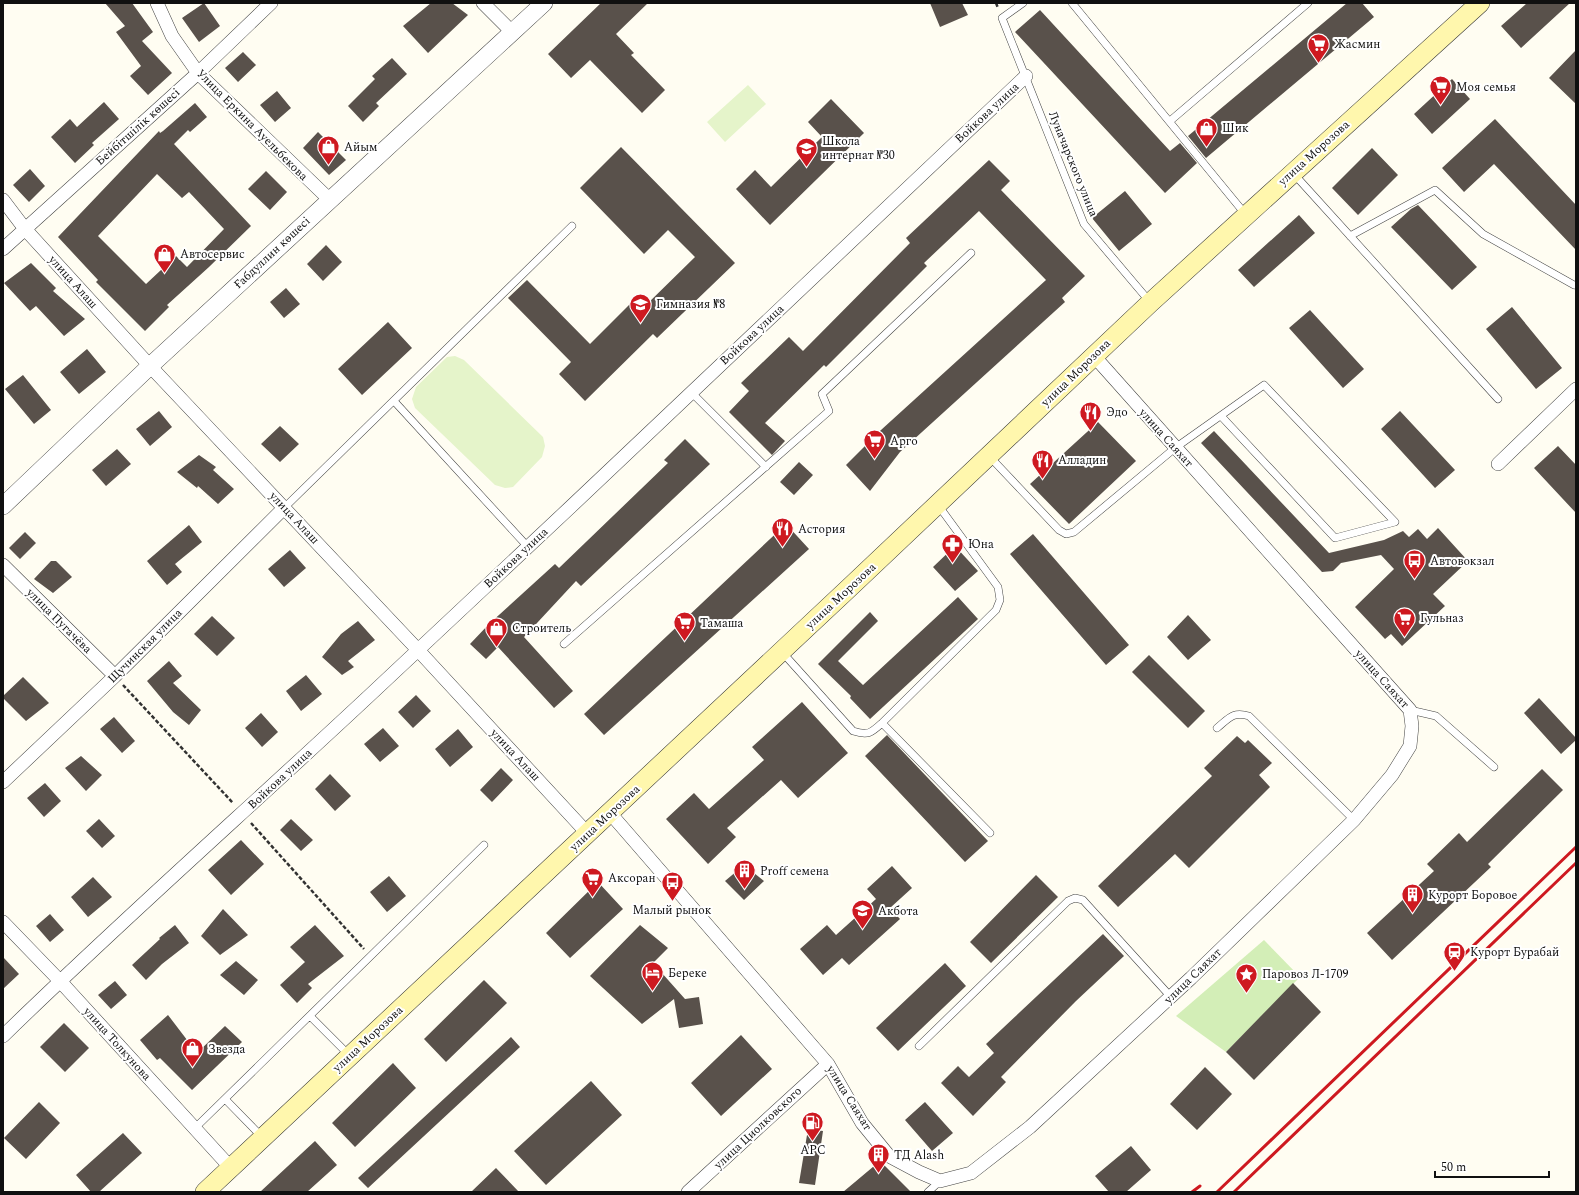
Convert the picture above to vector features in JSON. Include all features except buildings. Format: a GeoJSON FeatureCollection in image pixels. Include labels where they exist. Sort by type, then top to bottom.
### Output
{"type":"FeatureCollection","features":[{"type":"Feature","properties":{"kind":"main road","name":"улица Морозова"},"geometry":{"type":"LineString","coordinates":[[205,1192],[263,1139],[349,1055],[782,652],[1150,303],[1480,3]]}},
{"type":"Feature","properties":{"kind":"street","name":"Улица Еркина Ауельбекова"},"geometry":{"type":"LineString","coordinates":[[157,3],[172,36],[198,73],[330,200]]}},
{"type":"Feature","properties":{"kind":"street","name":"Бейбітшілік көшесі"},"geometry":{"type":"LineString","coordinates":[[3,249],[198,73],[271,3]]}},
{"type":"Feature","properties":{"kind":"street"},"geometry":{"type":"LineString","coordinates":[[483,3],[512,32]]}},
{"type":"Feature","properties":{"kind":"street","name":"Ғабдуллин көшесі"},"geometry":{"type":"LineString","coordinates":[[3,506],[150,366],[544,3]]}},
{"type":"Feature","properties":{"kind":"street","name":"Войкова улица"},"geometry":{"type":"LineString","coordinates":[[3,1036],[60,981],[243,814],[528,547],[1026,76]]}},
{"type":"Feature","properties":{"kind":"street","name":"улица Алаш"},"geometry":{"type":"LineString","coordinates":[[3,200],[25,229],[150,366],[418,650],[588,834]]}},
{"type":"Feature","properties":{"kind":"street","name":"улица Саяхат"},"geometry":{"type":"LineString","coordinates":[[610,813],[828,1064],[862,1123],[889,1156],[919,1172],[940,1180],[971,1173],[1020,1136],[1171,997],[1354,820],[1392,775],[1410,746],[1412,726],[1410,710],[1094,356]]}},
{"type":"Feature","properties":{"kind":"street"},"geometry":{"type":"LineString","coordinates":[[1498,464],[1576,389]]}},
{"type":"Feature","properties":{"kind":"street","name":"Щучинская улица"},"geometry":{"type":"LineString","coordinates":[[3,782],[115,676],[284,508]]}},
{"type":"Feature","properties":{"kind":"street","name":"улица Пугачёва"},"geometry":{"type":"LineString","coordinates":[[3,565],[115,676]]}},
{"type":"Feature","properties":{"kind":"street","name":"улица Толкунова"},"geometry":{"type":"LineString","coordinates":[[3,922],[60,981],[231,1168]]}},
{"type":"Feature","properties":{"kind":"street","name":"улица Циолковского"},"geometry":{"type":"LineString","coordinates":[[688,1192],[828,1064]]}},
{"type":"Feature","properties":{"kind":"lane","name":"Луначарского улица"},"geometry":{"type":"LineString","coordinates":[[1023,3],[1002,18],[1084,224],[1150,303]]}},
{"type":"Feature","properties":{"kind":"lane"},"geometry":{"type":"LineString","coordinates":[[1072,3],[1246,215]]}},
{"type":"Feature","properties":{"kind":"lane"},"geometry":{"type":"LineString","coordinates":[[1170,121],[1308,3]]}},
{"type":"Feature","properties":{"kind":"lane"},"geometry":{"type":"LineString","coordinates":[[1293,173],[1498,399]]}},
{"type":"Feature","properties":{"kind":"lane"},"geometry":{"type":"LineString","coordinates":[[1350,236],[1435,190],[1484,234],[1574,285]]}},
{"type":"Feature","properties":{"kind":"lane"},"geometry":{"type":"LineString","coordinates":[[284,508],[572,226]]}},
{"type":"Feature","properties":{"kind":"lane"},"geometry":{"type":"LineString","coordinates":[[564,644],[829,411],[822,394],[971,253]]}},
{"type":"Feature","properties":{"kind":"lane"},"geometry":{"type":"LineString","coordinates":[[989,456],[1059,530],[1066,534],[1074,532],[1175,448],[1264,385],[1395,522],[1335,538],[1221,416]]}},
{"type":"Feature","properties":{"kind":"lane"},"geometry":{"type":"LineString","coordinates":[[691,392],[766,467]]}},
{"type":"Feature","properties":{"kind":"lane"},"geometry":{"type":"LineString","coordinates":[[394,401],[528,547]]}},
{"type":"Feature","properties":{"kind":"lane"},"geometry":{"type":"LineString","coordinates":[[782,652],[853,731],[863,734],[872,732],[882,723],[996,610],[1000,600],[998,588],[938,504]]}},
{"type":"Feature","properties":{"kind":"lane"},"geometry":{"type":"LineString","coordinates":[[1410,710],[1436,716],[1494,767]]}},
{"type":"Feature","properties":{"kind":"lane"},"geometry":{"type":"LineString","coordinates":[[1217,728],[1232,715],[1240,713],[1249,716],[1354,820]]}},
{"type":"Feature","properties":{"kind":"lane"},"geometry":{"type":"LineString","coordinates":[[882,723],[990,833]]}},
{"type":"Feature","properties":{"kind":"lane"},"geometry":{"type":"LineString","coordinates":[[194,1129],[484,845]]}},
{"type":"Feature","properties":{"kind":"lane"},"geometry":{"type":"LineString","coordinates":[[919,1046],[1068,901],[1075,898],[1083,900],[1171,997]]}},
{"type":"Feature","properties":{"kind":"lane"},"geometry":{"type":"LineString","coordinates":[[310,1016],[349,1055]]}},
{"type":"Feature","properties":{"kind":"lane"},"geometry":{"type":"LineString","coordinates":[[225,1098],[263,1139]]}},
{"type":"Feature","properties":{"kind":"lane"},"geometry":{"type":"LineString","coordinates":[[928,1192],[940,1180]]}},
{"type":"Feature","properties":{"kind":"green space"},"geometry":{"type":"Polygon","coordinates":[[[748,85],[766,104],[725,142],[707,122],[748,85]]]}},
{"type":"Feature","properties":{"kind":"green space"},"geometry":{"type":"Polygon","coordinates":[[[455,356],[464,360],[543,437],[545,446],[542,457],[513,487],[505,488],[495,485],[415,408],[412,399],[416,387],[447,357],[455,356]]]}},
{"type":"Feature","properties":{"kind":"green space"},"geometry":{"type":"Polygon","coordinates":[[[1264,940],[1300,977],[1226,1052],[1176,1016],[1264,940]]]}},
{"type":"Feature","properties":{"kind":"railway"},"geometry":{"type":"LineString","coordinates":[[1217,1192],[1576,847]]}},
{"type":"Feature","properties":{"kind":"railway"},"geometry":{"type":"LineString","coordinates":[[1234,1192],[1576,863]]}},
{"type":"Feature","properties":{"kind":"railway"},"geometry":{"type":"LineString","coordinates":[[1192,1192],[1200,1186]]}},
{"type":"Feature","properties":{"kind":"place","name":"Жасмин"},"geometry":{"type":"Point","coordinates":[1318,64]}},
{"type":"Feature","properties":{"kind":"place","name":"Моя семья"},"geometry":{"type":"Point","coordinates":[1441,106]}},
{"type":"Feature","properties":{"kind":"place","name":"Шик"},"geometry":{"type":"Point","coordinates":[1206,148]}},
{"type":"Feature","properties":{"kind":"place","name":"Айым"},"geometry":{"type":"Point","coordinates":[329,166]}},
{"type":"Feature","properties":{"kind":"place","name":"Школа интернат №30"},"geometry":{"type":"Point","coordinates":[807,168]}},
{"type":"Feature","properties":{"kind":"place","name":"Автосервис"},"geometry":{"type":"Point","coordinates":[165,274]}},
{"type":"Feature","properties":{"kind":"place","name":"Гимназия №8"},"geometry":{"type":"Point","coordinates":[641,324]}},
{"type":"Feature","properties":{"kind":"place","name":"Эдо"},"geometry":{"type":"Point","coordinates":[1091,432]}},
{"type":"Feature","properties":{"kind":"place","name":"Арго"},"geometry":{"type":"Point","coordinates":[875,460]}},
{"type":"Feature","properties":{"kind":"place","name":"Алладин"},"geometry":{"type":"Point","coordinates":[1042,480]}},
{"type":"Feature","properties":{"kind":"place","name":"Астория"},"geometry":{"type":"Point","coordinates":[783,548]}},
{"type":"Feature","properties":{"kind":"place","name":"Юна"},"geometry":{"type":"Point","coordinates":[953,564]}},
{"type":"Feature","properties":{"kind":"place","name":"Автовокзал"},"geometry":{"type":"Point","coordinates":[1414,580]}},
{"type":"Feature","properties":{"kind":"place","name":"Гульназ"},"geometry":{"type":"Point","coordinates":[1404,638]}},
{"type":"Feature","properties":{"kind":"place","name":"Тамаша"},"geometry":{"type":"Point","coordinates":[685,642]}},
{"type":"Feature","properties":{"kind":"place","name":"Строитель"},"geometry":{"type":"Point","coordinates":[496,648]}},
{"type":"Feature","properties":{"kind":"place","name":"Proff семена"},"geometry":{"type":"Point","coordinates":[744,890]}},
{"type":"Feature","properties":{"kind":"place","name":"Аксоран"},"geometry":{"type":"Point","coordinates":[592,898]}},
{"type":"Feature","properties":{"kind":"place","name":"Малый рынок"},"geometry":{"type":"Point","coordinates":[672,902]}},
{"type":"Feature","properties":{"kind":"place","name":"Курорт Боровое"},"geometry":{"type":"Point","coordinates":[1413,914]}},
{"type":"Feature","properties":{"kind":"place","name":"Акбота"},"geometry":{"type":"Point","coordinates":[862,930]}},
{"type":"Feature","properties":{"kind":"place","name":"Курорт Бурабай"},"geometry":{"type":"Point","coordinates":[1454,972]}},
{"type":"Feature","properties":{"kind":"place","name":"Береке"},"geometry":{"type":"Point","coordinates":[653,992]}},
{"type":"Feature","properties":{"kind":"place","name":"Паровоз Л-1709"},"geometry":{"type":"Point","coordinates":[1247,994]}},
{"type":"Feature","properties":{"kind":"place","name":"Звезда"},"geometry":{"type":"Point","coordinates":[193,1068]}},
{"type":"Feature","properties":{"kind":"place","name":"АРС"},"geometry":{"type":"Point","coordinates":[813,1142]}},
{"type":"Feature","properties":{"kind":"place","name":"ТД Alash"},"geometry":{"type":"Point","coordinates":[879,1174]}}]}
